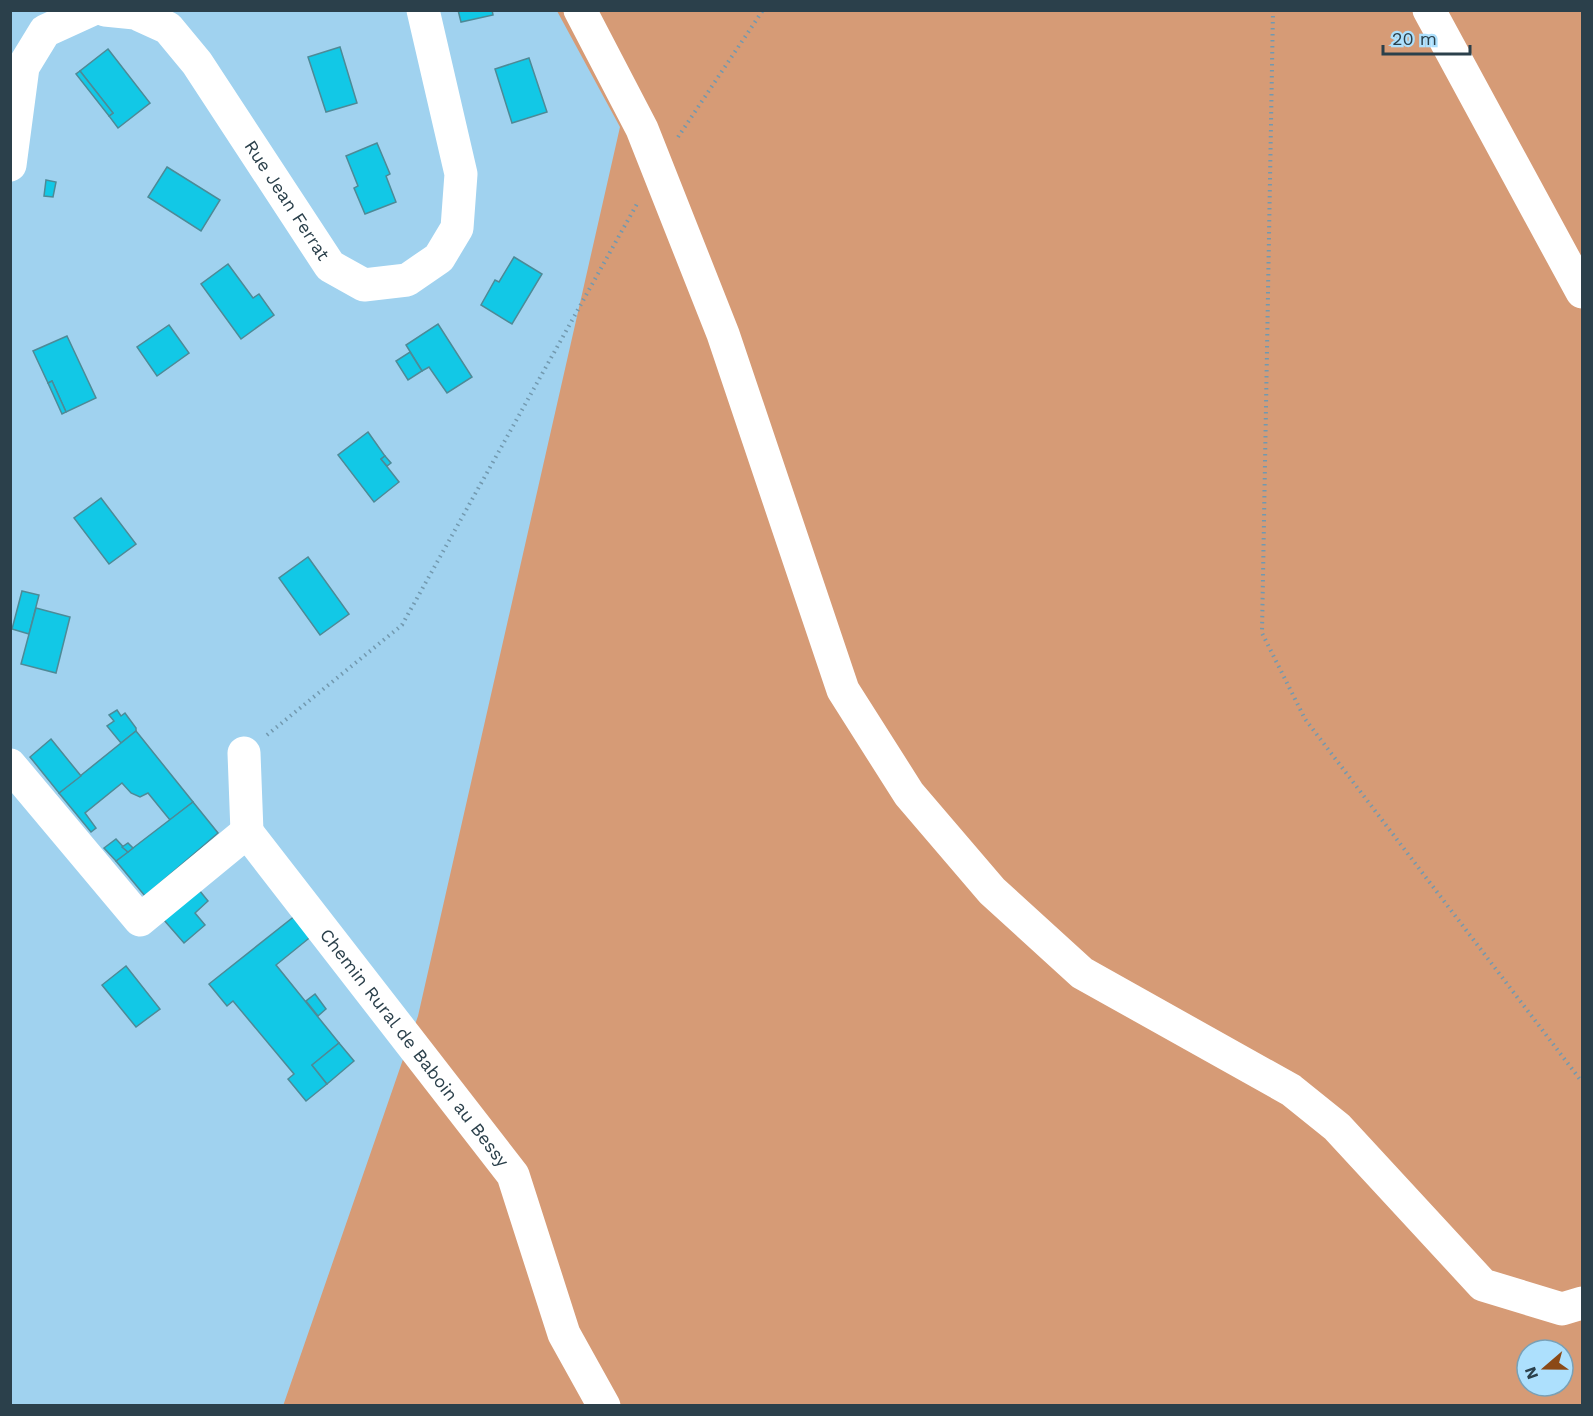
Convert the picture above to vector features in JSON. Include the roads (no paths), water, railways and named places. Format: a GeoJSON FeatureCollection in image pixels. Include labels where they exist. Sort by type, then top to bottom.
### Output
{"type":"FeatureCollection","features":[{"type":"Feature","properties":{"kind":"street"},"geometry":{"type":"LineString","coordinates":[[10,165],[14,109],[23,67],[45,31],[91,10]]}},
{"type":"Feature","properties":{"kind":"street","name":"Rue Jean Ferrat"},"geometry":{"type":"LineString","coordinates":[[105,10],[135,13],[168,28],[197,63],[330,266],[363,285],[407,280],[439,258],[458,228],[461,174],[423,10]]}},
{"type":"Feature","properties":{"kind":"street"},"geometry":{"type":"LineString","coordinates":[[580,10],[642,129],[723,334],[843,690],[909,794],[992,891],[1082,973],[1291,1090],[1337,1127],[1483,1285],[1562,1309],[1582,1303]]}},
{"type":"Feature","properties":{"kind":"street"},"geometry":{"type":"LineString","coordinates":[[1429,10],[1582,292]]}},
{"type":"Feature","properties":{"kind":"street"},"geometry":{"type":"LineString","coordinates":[[10,765],[140,920],[247,832],[244,753]]}},
{"type":"Feature","properties":{"kind":"street","name":"Chemin Rural de Baboin au Bessy"},"geometry":{"type":"LineString","coordinates":[[247,832],[513,1175],[564,1334],[604,1406]]}}]}
